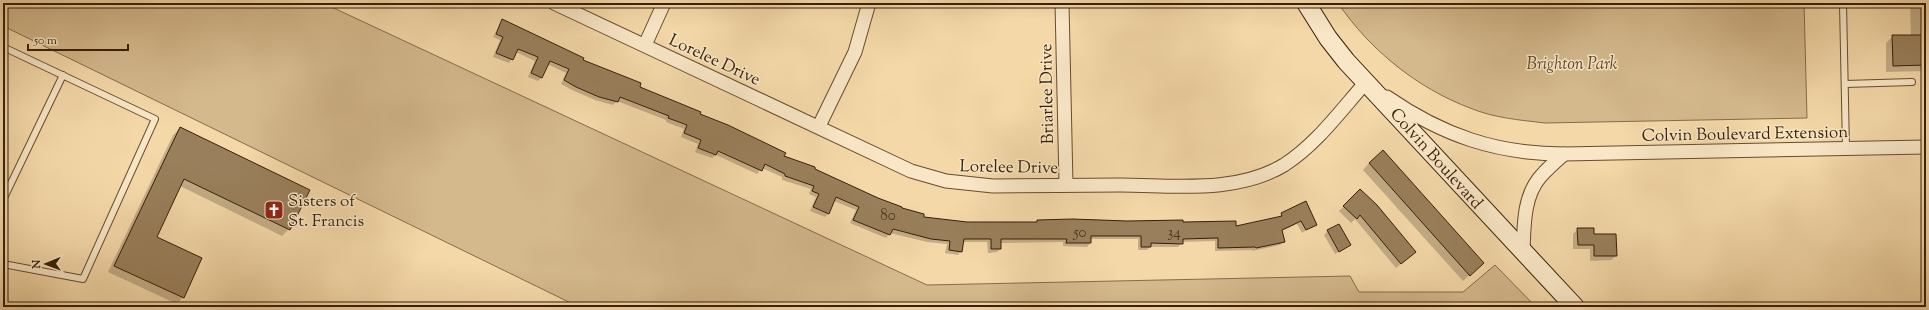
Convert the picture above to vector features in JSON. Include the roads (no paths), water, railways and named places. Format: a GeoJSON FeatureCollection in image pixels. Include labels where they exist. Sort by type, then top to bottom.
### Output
{"type":"FeatureCollection","features":[{"type":"Feature","properties":{"kind":"street","name":"Lorelee Drive"},"geometry":{"type":"LineString","coordinates":[[554,3],[912,170],[946,182],[993,186],[1219,185],[1246,181],[1265,174],[1300,154],[1367,81]]}},
{"type":"Feature","properties":{"kind":"street"},"geometry":{"type":"LineString","coordinates":[[645,46],[664,3]]}},
{"type":"Feature","properties":{"kind":"street"},"geometry":{"type":"LineString","coordinates":[[819,126],[855,52],[869,3]]}},
{"type":"Feature","properties":{"kind":"street","name":"Briarlee Drive"},"geometry":{"type":"LineString","coordinates":[[1062,3],[1066,185]]}},
{"type":"Feature","properties":{"kind":"street","name":"Colvin Boulevard"},"geometry":{"type":"LineString","coordinates":[[1306,3],[1328,38],[1523,253],[1575,307]]}},
{"type":"Feature","properties":{"kind":"street","name":"Colvin Boulevard Extension"},"geometry":{"type":"LineString","coordinates":[[1367,81],[1407,111],[1433,125],[1460,137],[1489,146],[1518,152],[1564,154],[1926,148]]}},
{"type":"Feature","properties":{"kind":"street"},"geometry":{"type":"LineString","coordinates":[[1523,253],[1524,224],[1528,198],[1540,177],[1564,154]]}},
{"type":"Feature","properties":{"kind":"lane"},"geometry":{"type":"LineString","coordinates":[[1844,3],[1846,149]]}},
{"type":"Feature","properties":{"kind":"lane"},"geometry":{"type":"LineString","coordinates":[[3,47],[155,119],[83,279],[3,264]]}},
{"type":"Feature","properties":{"kind":"lane"},"geometry":{"type":"LineString","coordinates":[[3,200],[63,75]]}},
{"type":"Feature","properties":{"kind":"lane"},"geometry":{"type":"LineString","coordinates":[[1845,84],[1912,82]]}},
{"type":"Feature","properties":{"kind":"place","name":"Sisters of St. Francis"},"geometry":{"type":"Point","coordinates":[274,210]}},
{"type":"Feature","properties":{"kind":"park label","name":"Brighton Park"},"geometry":{"type":"Point","coordinates":[1572,63]}}]}
